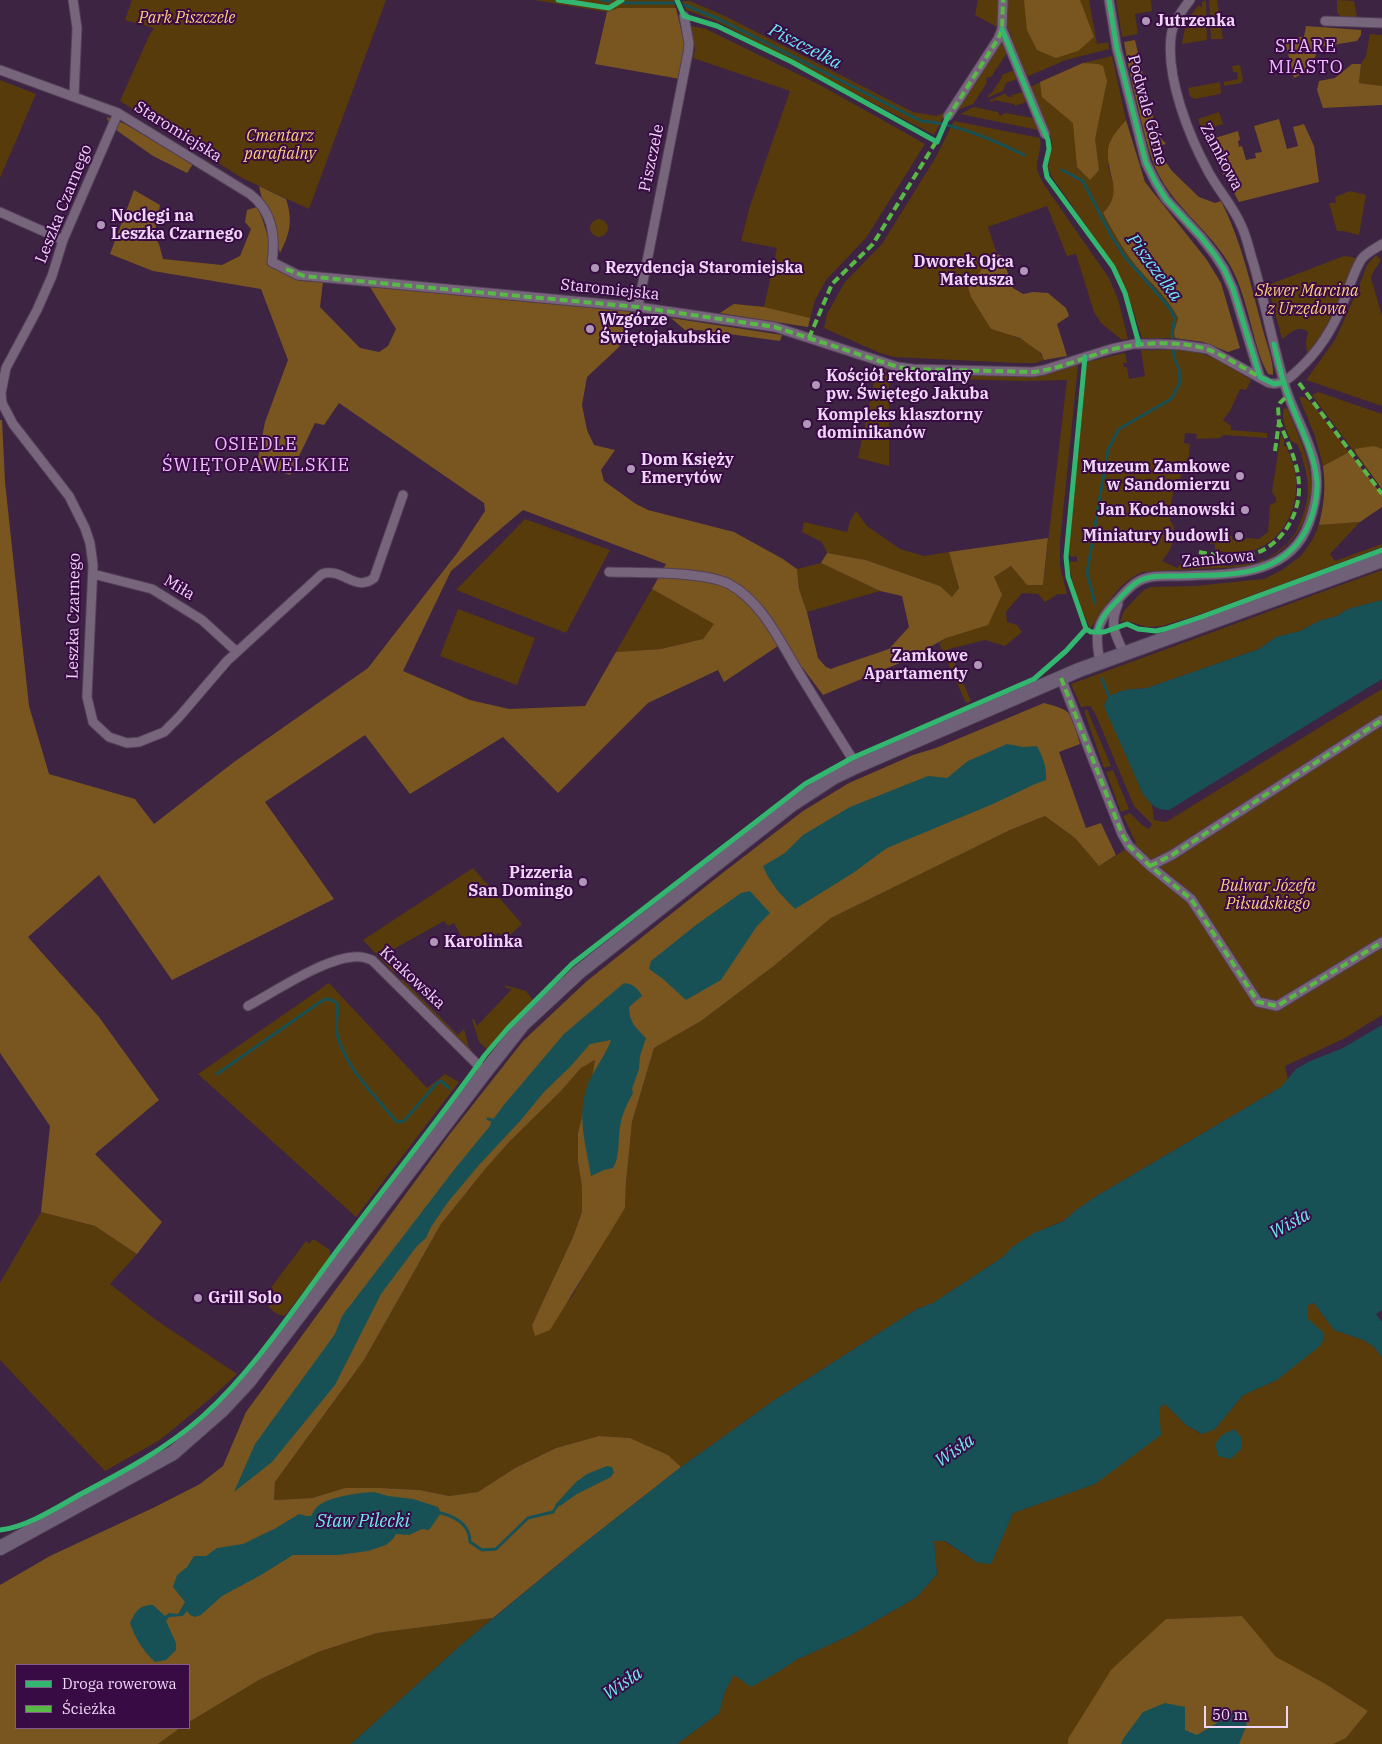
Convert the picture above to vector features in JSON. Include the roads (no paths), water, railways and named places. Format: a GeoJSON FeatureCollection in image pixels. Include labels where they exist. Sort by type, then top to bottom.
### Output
{"type":"FeatureCollection","features":[{"type":"Feature","properties":{"kind":"main road"},"geometry":{"type":"LineString","coordinates":[[0,1548],[173,1452],[222,1410],[249,1381],[523,1024],[579,972],[791,805],[834,777],[856,766],[1061,678],[1100,662],[1382,560]]}},
{"type":"Feature","properties":{"kind":"street"},"geometry":{"type":"LineString","coordinates":[[73,0],[77,28],[74,96]]}},
{"type":"Feature","properties":{"kind":"street"},"geometry":{"type":"LineString","coordinates":[[948,116],[998,39],[1002,29],[1003,0]]}},
{"type":"Feature","properties":{"kind":"street","name":"Podwale Górne"},"geometry":{"type":"LineString","coordinates":[[1109,0],[1118,49],[1146,163],[1166,198],[1201,237],[1224,270],[1233,289],[1260,377]]}},
{"type":"Feature","properties":{"kind":"street","name":"Zamkowa"},"geometry":{"type":"LineString","coordinates":[[1100,662],[1097,646],[1099,624],[1105,613],[1138,581],[1145,578],[1253,571],[1278,561],[1295,547],[1308,528],[1316,500],[1315,465],[1310,448],[1288,396],[1261,291],[1242,227],[1208,172],[1182,112],[1176,92],[1171,55],[1171,36],[1183,8],[1190,0]]}},
{"type":"Feature","properties":{"kind":"street","name":"Piszczele"},"geometry":{"type":"LineString","coordinates":[[638,307],[688,52],[689,43],[684,16]]}},
{"type":"Feature","properties":{"kind":"street"},"geometry":{"type":"LineString","coordinates":[[1325,21],[1382,23]]}},
{"type":"Feature","properties":{"kind":"street"},"geometry":{"type":"LineString","coordinates":[[1002,29],[1045,134]]}},
{"type":"Feature","properties":{"kind":"street","name":"Staromiejska"},"geometry":{"type":"LineString","coordinates":[[0,70],[118,113],[258,200],[264,208],[271,226],[274,250],[272,262],[304,276],[638,307],[775,327],[883,363],[913,369],[1038,371],[1134,344],[1160,344],[1202,347],[1217,353],[1274,384],[1284,382]]}},
{"type":"Feature","properties":{"kind":"street","name":"Leszka Czarnego"},"geometry":{"type":"LineString","coordinates":[[118,113],[63,240],[52,276],[6,368],[1,393],[2,403],[13,424],[69,496],[78,512],[90,543],[93,574],[90,612],[88,705],[93,722],[109,737],[128,743],[139,742],[164,732],[237,652],[322,574],[334,573],[360,584],[365,584],[374,578],[403,495]]}},
{"type":"Feature","properties":{"kind":"street"},"geometry":{"type":"LineString","coordinates":[[0,212],[63,240]]}},
{"type":"Feature","properties":{"kind":"street"},"geometry":{"type":"LineString","coordinates":[[1284,382],[1312,357],[1328,336],[1361,259],[1382,244]]}},
{"type":"Feature","properties":{"kind":"street"},"geometry":{"type":"LineString","coordinates":[[609,572],[704,577],[729,584],[742,594],[764,616],[856,766]]}},
{"type":"Feature","properties":{"kind":"street","name":"Miła"},"geometry":{"type":"LineString","coordinates":[[93,574],[152,589],[202,620],[237,652]]}},
{"type":"Feature","properties":{"kind":"street","name":"Zamkowa"},"geometry":{"type":"LineString","coordinates":[[1121,597],[1112,622],[1124,654]]}},
{"type":"Feature","properties":{"kind":"street"},"geometry":{"type":"LineString","coordinates":[[1061,678],[1122,834],[1130,846],[1150,866],[1191,900],[1258,1002],[1277,1006],[1382,942]]}},
{"type":"Feature","properties":{"kind":"street"},"geometry":{"type":"LineString","coordinates":[[1150,866],[1180,850],[1382,720]]}},
{"type":"Feature","properties":{"kind":"street","name":"Krakowska"},"geometry":{"type":"LineString","coordinates":[[248,1006],[318,968],[332,962],[362,957],[372,960],[485,1072]]}},
{"type":"Feature","properties":{"kind":"water"},"geometry":{"type":"Polygon","coordinates":[[[1382,600],[1382,679],[1169,810],[1157,808],[1143,794],[1104,705],[1109,696],[1124,690],[1147,688],[1259,649],[1276,637],[1300,631],[1319,621],[1337,616],[1348,609],[1382,600]]]}},
{"type":"Feature","properties":{"kind":"water"},"geometry":{"type":"Polygon","coordinates":[[[1007,744],[1023,747],[1037,746],[1044,763],[1046,780],[887,848],[853,873],[795,909],[769,878],[763,866],[785,853],[803,835],[850,807],[928,776],[947,778],[968,761],[1007,744]]]}},
{"type":"Feature","properties":{"kind":"water"},"geometry":{"type":"Polygon","coordinates":[[[750,891],[770,913],[757,926],[721,980],[686,1000],[649,969],[651,961],[696,925],[741,893],[750,891]]]}},
{"type":"Feature","properties":{"kind":"water"},"geometry":{"type":"Polygon","coordinates":[[[624,983],[635,987],[642,996],[629,1007],[629,1012],[634,1024],[646,1038],[632,1089],[633,1093],[622,1118],[618,1152],[613,1168],[591,1176],[582,1119],[584,1096],[588,1084],[611,1040],[590,1044],[544,1092],[448,1202],[426,1238],[417,1246],[381,1294],[335,1385],[272,1462],[234,1492],[255,1444],[335,1334],[342,1316],[490,1126],[503,1106],[564,1034],[624,983]]]}},
{"type":"Feature","properties":{"kind":"water","name":"Wisła"},"geometry":{"type":"Polygon","coordinates":[[[1382,1025],[1382,1310],[1376,1314],[1382,1322],[1382,1357],[1373,1346],[1363,1340],[1334,1330],[1314,1303],[1308,1305],[1308,1319],[1323,1332],[1323,1341],[1320,1346],[1277,1380],[1243,1395],[1215,1429],[1202,1434],[1186,1425],[1165,1404],[1159,1408],[1161,1435],[1095,1484],[1013,1513],[991,1564],[978,1563],[945,1541],[934,1541],[937,1574],[917,1597],[851,1635],[796,1660],[751,1687],[734,1675],[725,1691],[719,1713],[677,1744],[351,1744],[461,1645],[583,1544],[681,1467],[776,1399],[917,1309],[933,1303],[1003,1257],[1012,1247],[1034,1233],[1064,1221],[1095,1197],[1281,1087],[1296,1069],[1343,1048],[1382,1025]]]}},
{"type":"Feature","properties":{"kind":"water"},"geometry":{"type":"Polygon","coordinates":[[[1234,1429],[1241,1437],[1242,1448],[1231,1459],[1218,1456],[1215,1444],[1222,1435],[1234,1429]]]}},
{"type":"Feature","properties":{"kind":"water"},"geometry":{"type":"Polygon","coordinates":[[[607,1466],[612,1467],[614,1472],[611,1477],[577,1494],[560,1506],[555,1505],[576,1482],[587,1474],[607,1466]]]}},
{"type":"Feature","properties":{"kind":"water","name":"Staw Pilecki"},"geometry":{"type":"Polygon","coordinates":[[[374,1492],[413,1499],[438,1507],[441,1513],[429,1530],[422,1529],[409,1535],[396,1534],[386,1545],[368,1551],[338,1555],[293,1555],[222,1596],[201,1615],[195,1617],[187,1611],[183,1616],[169,1617],[166,1621],[176,1643],[176,1650],[166,1660],[155,1662],[140,1644],[130,1623],[134,1615],[138,1610],[148,1605],[153,1605],[165,1616],[169,1613],[178,1614],[185,1602],[173,1587],[177,1575],[187,1567],[194,1556],[206,1556],[217,1548],[243,1544],[299,1514],[311,1516],[317,1507],[337,1497],[374,1492]]]}},
{"type":"Feature","properties":{"kind":"water"},"geometry":{"type":"Polygon","coordinates":[[[1165,1703],[1185,1707],[1185,1730],[1197,1735],[1233,1713],[1241,1713],[1247,1724],[1239,1744],[1121,1744],[1143,1712],[1165,1703]]]}},
{"type":"Feature","properties":{"kind":"waterway","name":"Piszczelka"},"geometry":{"type":"LineString","coordinates":[[601,0],[610,1]]}},
{"type":"Feature","properties":{"kind":"waterway","name":"Piszczelka"},"geometry":{"type":"LineString","coordinates":[[624,3],[674,3]]}},
{"type":"Feature","properties":{"kind":"waterway","name":"Piszczelka"},"geometry":{"type":"LineString","coordinates":[[685,5],[719,19],[921,121],[934,122],[961,129],[987,138],[1024,155]]}},
{"type":"Feature","properties":{"kind":"waterway","name":"Piszczelka"},"geometry":{"type":"LineString","coordinates":[[1062,170],[1083,181],[1111,235],[1125,257],[1169,307],[1175,318],[1172,333],[1174,357],[1179,369],[1180,383],[1171,399],[1119,429],[1108,450],[1087,573],[1095,603]]}},
{"type":"Feature","properties":{"kind":"waterway","name":"Piszczelka"},"geometry":{"type":"LineString","coordinates":[[1102,679],[1109,696]]}},
{"type":"Feature","properties":{"kind":"waterway"},"geometry":{"type":"LineString","coordinates":[[217,1074],[323,1000],[330,999],[337,1003],[337,1034],[348,1061],[363,1083],[397,1122],[404,1121],[437,1083],[441,1081],[449,1088]]}},
{"type":"Feature","properties":{"kind":"waterway"},"geometry":{"type":"LineString","coordinates":[[488,1119],[492,1120]]}},
{"type":"Feature","properties":{"kind":"waterway"},"geometry":{"type":"LineString","coordinates":[[441,1513],[457,1519],[465,1526],[470,1542],[482,1550],[496,1549],[528,1518],[553,1512],[557,1506]]}},
{"type":"Feature","properties":{"kind":"place","name":"Jutrzenka"},"geometry":{"type":"Point","coordinates":[1146,21]}},
{"type":"Feature","properties":{"kind":"place","name":"Noclegi na Leszka Czarnego"},"geometry":{"type":"Point","coordinates":[101,225]}},
{"type":"Feature","properties":{"kind":"place","name":"Rezydencja Staromiejska"},"geometry":{"type":"Point","coordinates":[595,268]}},
{"type":"Feature","properties":{"kind":"place","name":"Dworek Ojca Mateusza"},"geometry":{"type":"Point","coordinates":[1024,271]}},
{"type":"Feature","properties":{"kind":"place","name":"Wzgórze Świętojakubskie"},"geometry":{"type":"Point","coordinates":[590,329]}},
{"type":"Feature","properties":{"kind":"place","name":"Kościół rektoralny pw. Świętego Jakuba"},"geometry":{"type":"Point","coordinates":[816,385]}},
{"type":"Feature","properties":{"kind":"place","name":"Kompleks klasztorny dominikanów"},"geometry":{"type":"Point","coordinates":[807,424]}},
{"type":"Feature","properties":{"kind":"place","name":"Dom Księży Emerytów"},"geometry":{"type":"Point","coordinates":[631,469]}},
{"type":"Feature","properties":{"kind":"place","name":"Muzeum Zamkowe w Sandomierzu"},"geometry":{"type":"Point","coordinates":[1240,476]}},
{"type":"Feature","properties":{"kind":"place","name":"Jan Kochanowski"},"geometry":{"type":"Point","coordinates":[1245,510]}},
{"type":"Feature","properties":{"kind":"place","name":"Miniatury budowli"},"geometry":{"type":"Point","coordinates":[1239,536]}},
{"type":"Feature","properties":{"kind":"place","name":"Zamkowe Apartamenty"},"geometry":{"type":"Point","coordinates":[978,665]}},
{"type":"Feature","properties":{"kind":"place","name":"Pizzeria San Domingo"},"geometry":{"type":"Point","coordinates":[583,882]}},
{"type":"Feature","properties":{"kind":"place","name":"Karolinka"},"geometry":{"type":"Point","coordinates":[434,942]}},
{"type":"Feature","properties":{"kind":"place","name":"Grill Solo"},"geometry":{"type":"Point","coordinates":[198,1298]}},
{"type":"Feature","properties":{"kind":"district","name":"STARE MIASTO"},"geometry":{"type":"Point","coordinates":[1306,57]}},
{"type":"Feature","properties":{"kind":"district","name":"OSIEDLE ŚWIĘTOPAWELSKIE"},"geometry":{"type":"Point","coordinates":[256,455]}},
{"type":"Feature","properties":{"kind":"park label","name":"Park Piszczele"},"geometry":{"type":"Point","coordinates":[187,18]}},
{"type":"Feature","properties":{"kind":"park label","name":"Cmentarz parafialny"},"geometry":{"type":"Point","coordinates":[280,145]}},
{"type":"Feature","properties":{"kind":"park label","name":"Skwer Marcina z Urzędowa"},"geometry":{"type":"Point","coordinates":[1307,300]}},
{"type":"Feature","properties":{"kind":"park label","name":"Bulwar Józefa Piłsudskiego"},"geometry":{"type":"Point","coordinates":[1268,895]}}]}
